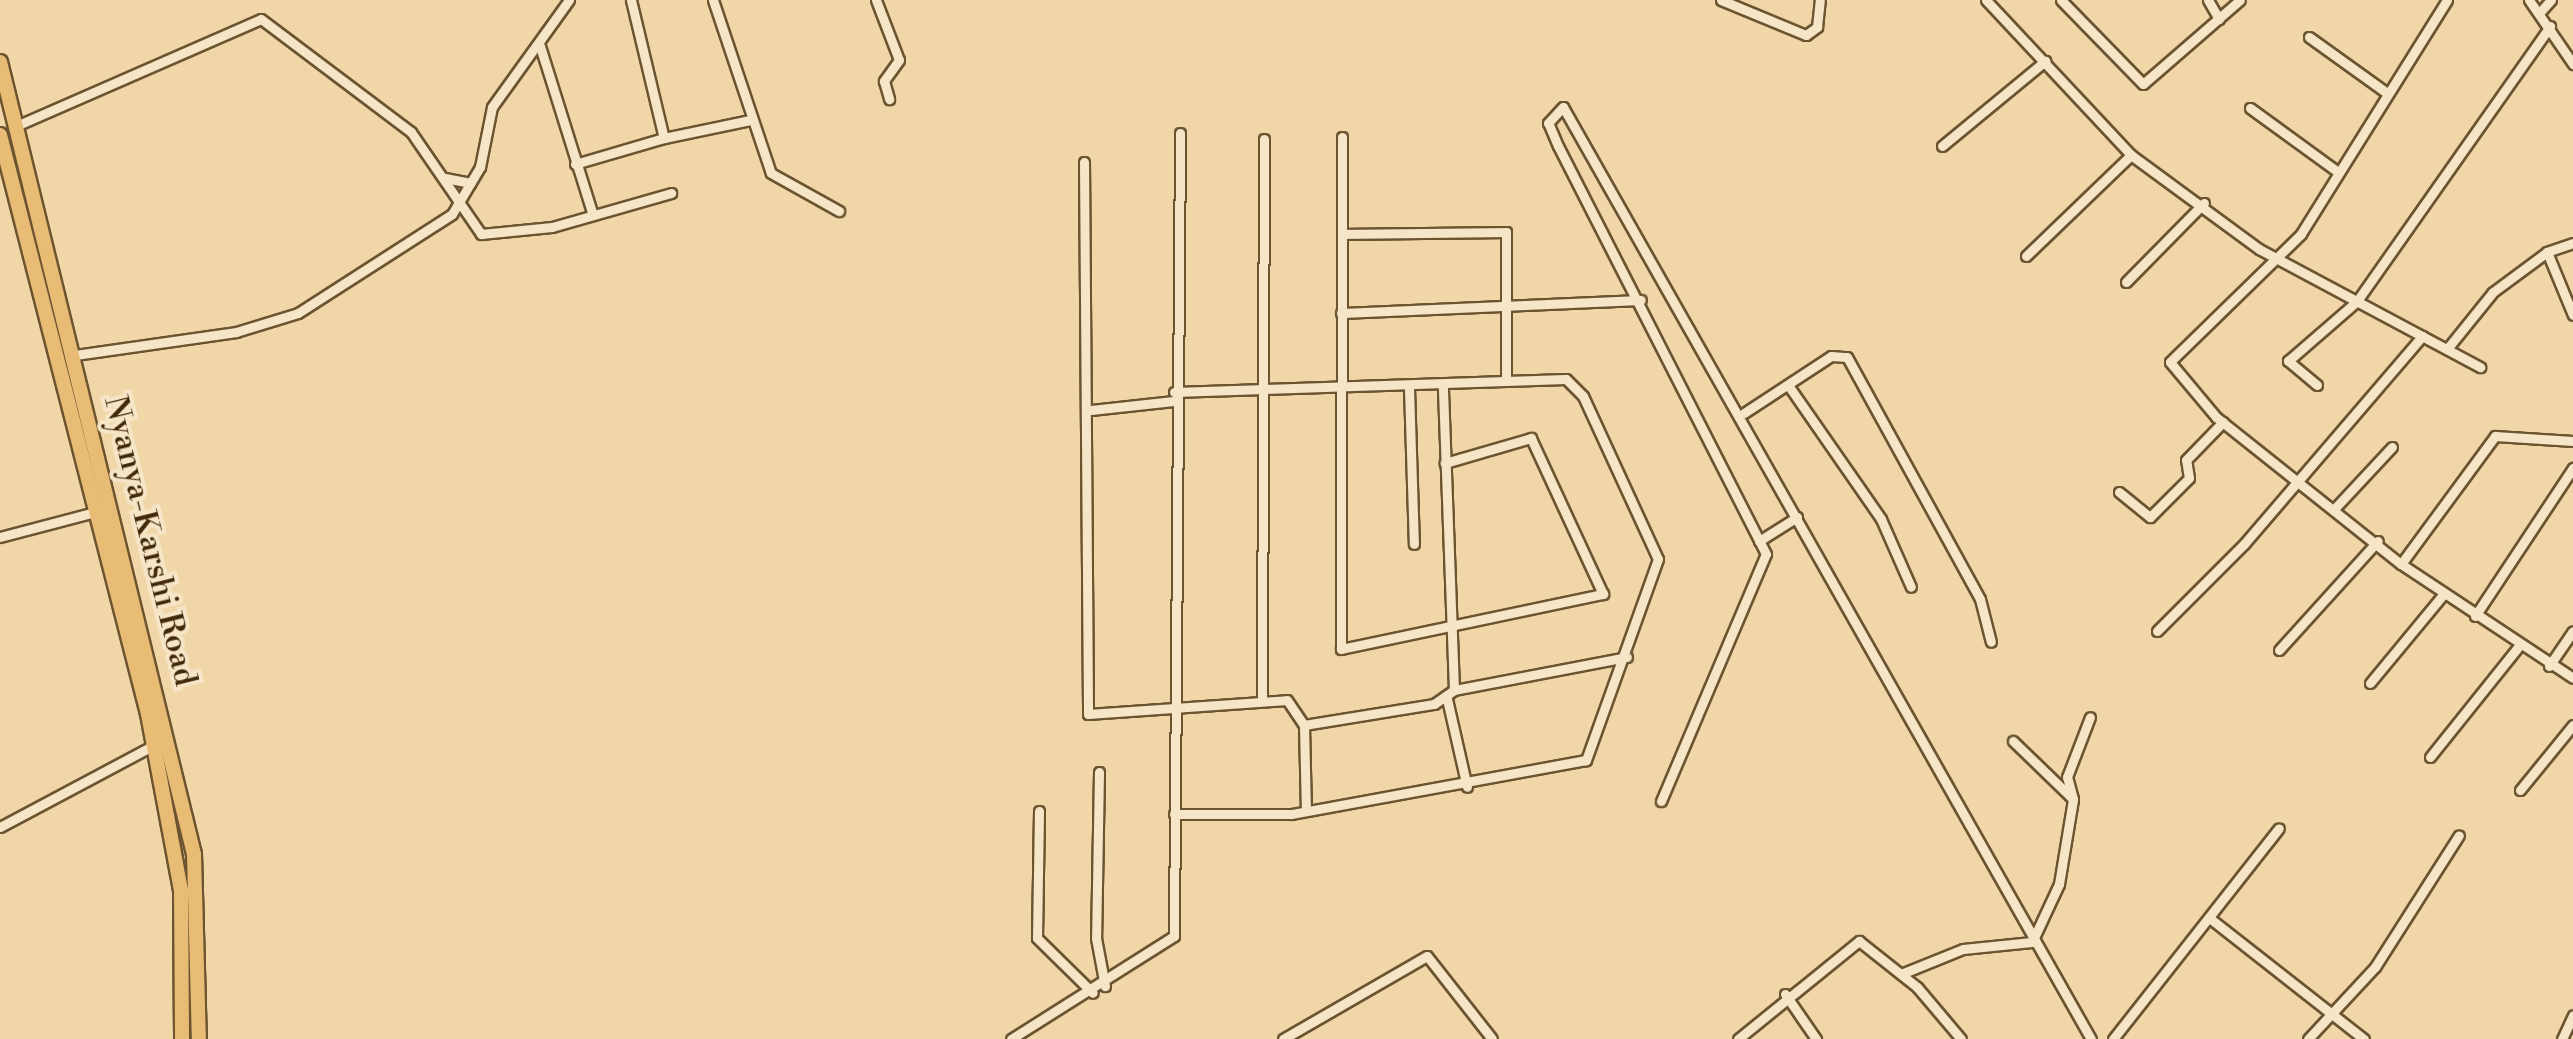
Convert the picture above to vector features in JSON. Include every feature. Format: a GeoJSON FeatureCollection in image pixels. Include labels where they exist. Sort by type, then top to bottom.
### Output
{"type":"FeatureCollection","features":[{"type":"Feature","properties":{"kind":"main road","name":"Nyanya-Karshi Road"},"geometry":{"type":"LineString","coordinates":[[0,62],[75,355],[100,511],[154,746],[182,924],[182,1039]]}},
{"type":"Feature","properties":{"kind":"main road","name":"Nyanya-Karshi Road"},"geometry":{"type":"LineString","coordinates":[[0,135],[89,443],[194,854],[199,1039]]}},
{"type":"Feature","properties":{"kind":"main road"},"geometry":{"type":"LineString","coordinates":[[182,924],[198,922]]}},
{"type":"Feature","properties":{"kind":"street"},"geometry":{"type":"LineString","coordinates":[[75,355],[236,332],[298,313],[461,206],[492,107],[569,0]]}},
{"type":"Feature","properties":{"kind":"street"},"geometry":{"type":"LineString","coordinates":[[631,0],[664,138]]}},
{"type":"Feature","properties":{"kind":"street"},"geometry":{"type":"LineString","coordinates":[[713,0],[750,120],[778,180],[839,211]]}},
{"type":"Feature","properties":{"kind":"street"},"geometry":{"type":"LineString","coordinates":[[876,0],[900,60],[884,81],[889,99]]}},
{"type":"Feature","properties":{"kind":"street"},"geometry":{"type":"LineString","coordinates":[[1722,0],[1806,36],[1818,27],[1820,0]]}},
{"type":"Feature","properties":{"kind":"street"},"geometry":{"type":"LineString","coordinates":[[1986,0],[2132,155],[2278,258],[2480,367]]}},
{"type":"Feature","properties":{"kind":"street"},"geometry":{"type":"LineString","coordinates":[[2062,0],[2143,84],[2240,0]]}},
{"type":"Feature","properties":{"kind":"street"},"geometry":{"type":"LineString","coordinates":[[2208,0],[2219,19]]}},
{"type":"Feature","properties":{"kind":"street"},"geometry":{"type":"LineString","coordinates":[[2447,0],[2338,172],[2278,258],[2170,356],[2184,385],[2223,422],[2336,507],[2442,596],[2548,666],[2573,678]]}},
{"type":"Feature","properties":{"kind":"street"},"geometry":{"type":"LineString","coordinates":[[2529,0],[2541,11],[2573,64]]}},
{"type":"Feature","properties":{"kind":"street"},"geometry":{"type":"LineString","coordinates":[[2541,11],[2552,0]]}},
{"type":"Feature","properties":{"kind":"street"},"geometry":{"type":"LineString","coordinates":[[16,126],[261,19],[411,132],[481,234],[593,215],[671,193]]}},
{"type":"Feature","properties":{"kind":"street"},"geometry":{"type":"LineString","coordinates":[[2317,385],[2288,360],[2357,301],[2550,26]]}},
{"type":"Feature","properties":{"kind":"street"},"geometry":{"type":"LineString","coordinates":[[2309,38],[2387,93]]}},
{"type":"Feature","properties":{"kind":"street"},"geometry":{"type":"LineString","coordinates":[[539,43],[593,215]]}},
{"type":"Feature","properties":{"kind":"street"},"geometry":{"type":"LineString","coordinates":[[1942,146],[2045,61]]}},
{"type":"Feature","properties":{"kind":"street"},"geometry":{"type":"LineString","coordinates":[[1660,800],[1766,554],[1548,122],[1564,107],[1744,413],[1797,517],[2032,942],[2090,1039]]}},
{"type":"Feature","properties":{"kind":"street"},"geometry":{"type":"LineString","coordinates":[[2250,108],[2338,172]]}},
{"type":"Feature","properties":{"kind":"street"},"geometry":{"type":"LineString","coordinates":[[575,164],[664,138],[750,120]]}},
{"type":"Feature","properties":{"kind":"street"},"geometry":{"type":"LineString","coordinates":[[1011,1039],[1105,986],[1174,936],[1174,397],[1180,133]]}},
{"type":"Feature","properties":{"kind":"street"},"geometry":{"type":"LineString","coordinates":[[1342,137],[1341,649],[1452,620],[1603,594],[1531,438],[1444,463]]}},
{"type":"Feature","properties":{"kind":"street"},"geometry":{"type":"LineString","coordinates":[[1262,698],[1264,139]]}},
{"type":"Feature","properties":{"kind":"street"},"geometry":{"type":"LineString","coordinates":[[2026,256],[2132,155]]}},
{"type":"Feature","properties":{"kind":"street"},"geometry":{"type":"LineString","coordinates":[[1084,162],[1091,410],[1088,714],[1262,698],[1287,700],[1304,725],[1306,811]]}},
{"type":"Feature","properties":{"kind":"street"},"geometry":{"type":"LineString","coordinates":[[446,178],[471,183]]}},
{"type":"Feature","properties":{"kind":"street"},"geometry":{"type":"LineString","coordinates":[[2126,282],[2204,203]]}},
{"type":"Feature","properties":{"kind":"street"},"geometry":{"type":"LineString","coordinates":[[1342,234],[1506,232],[1506,380]]}},
{"type":"Feature","properties":{"kind":"street"},"geometry":{"type":"LineString","coordinates":[[2447,348],[2493,292],[2547,252],[2573,243]]}},
{"type":"Feature","properties":{"kind":"street"},"geometry":{"type":"LineString","coordinates":[[2547,252],[2573,315]]}},
{"type":"Feature","properties":{"kind":"street"},"geometry":{"type":"LineString","coordinates":[[1341,312],[1641,300]]}},
{"type":"Feature","properties":{"kind":"street"},"geometry":{"type":"LineString","coordinates":[[2158,631],[2300,482],[2422,336]]}},
{"type":"Feature","properties":{"kind":"street"},"geometry":{"type":"LineString","coordinates":[[1744,413],[1831,356],[1847,357],[1980,599],[1991,642]]}},
{"type":"Feature","properties":{"kind":"street"},"geometry":{"type":"LineString","coordinates":[[1091,410],[1174,397],[1409,388],[1556,376],[1574,385],[1650,530],[1657,570],[1586,760],[1467,787],[1306,811],[1174,814]]}},
{"type":"Feature","properties":{"kind":"street"},"geometry":{"type":"LineString","coordinates":[[1788,385],[1881,518],[1912,586]]}},
{"type":"Feature","properties":{"kind":"street"},"geometry":{"type":"LineString","coordinates":[[1443,386],[1452,620],[1450,695],[1467,787]]}},
{"type":"Feature","properties":{"kind":"street"},"geometry":{"type":"LineString","coordinates":[[1409,388],[1414,544]]}},
{"type":"Feature","properties":{"kind":"street"},"geometry":{"type":"LineString","coordinates":[[2118,492],[2150,517],[2189,478],[2186,460],[2223,422]]}},
{"type":"Feature","properties":{"kind":"street"},"geometry":{"type":"LineString","coordinates":[[2401,564],[2495,436],[2573,441]]}},
{"type":"Feature","properties":{"kind":"street"},"geometry":{"type":"LineString","coordinates":[[2336,507],[2392,447]]}},
{"type":"Feature","properties":{"kind":"street"},"geometry":{"type":"LineString","coordinates":[[2475,616],[2573,468]]}},
{"type":"Feature","properties":{"kind":"street"},"geometry":{"type":"LineString","coordinates":[[0,537],[100,511]]}},
{"type":"Feature","properties":{"kind":"street"},"geometry":{"type":"LineString","coordinates":[[1759,541],[1797,517]]}},
{"type":"Feature","properties":{"kind":"street"},"geometry":{"type":"LineString","coordinates":[[2279,650],[2378,541]]}},
{"type":"Feature","properties":{"kind":"street"},"geometry":{"type":"LineString","coordinates":[[2370,683],[2442,596]]}},
{"type":"Feature","properties":{"kind":"street"},"geometry":{"type":"LineString","coordinates":[[2548,666],[2573,630]]}},
{"type":"Feature","properties":{"kind":"street"},"geometry":{"type":"LineString","coordinates":[[2430,756],[2519,646]]}},
{"type":"Feature","properties":{"kind":"street"},"geometry":{"type":"LineString","coordinates":[[1304,725],[1627,657]]}},
{"type":"Feature","properties":{"kind":"street"},"geometry":{"type":"LineString","coordinates":[[2032,942],[2059,884],[2073,799],[2067,776],[2090,717]]}},
{"type":"Feature","properties":{"kind":"street"},"geometry":{"type":"LineString","coordinates":[[2520,790],[2573,725]]}},
{"type":"Feature","properties":{"kind":"street"},"geometry":{"type":"LineString","coordinates":[[2013,741],[2073,799]]}},
{"type":"Feature","properties":{"kind":"street"},"geometry":{"type":"LineString","coordinates":[[0,827],[154,746]]}},
{"type":"Feature","properties":{"kind":"street"},"geometry":{"type":"LineString","coordinates":[[1099,772],[1096,938],[1105,986]]}},
{"type":"Feature","properties":{"kind":"street"},"geometry":{"type":"LineString","coordinates":[[1039,811],[1037,938],[1093,993]]}},
{"type":"Feature","properties":{"kind":"street"},"geometry":{"type":"LineString","coordinates":[[2113,1039],[2212,920],[2279,828]]}},
{"type":"Feature","properties":{"kind":"street"},"geometry":{"type":"LineString","coordinates":[[2308,1039],[2334,1015],[2459,835]]}},
{"type":"Feature","properties":{"kind":"street"},"geometry":{"type":"LineString","coordinates":[[2212,920],[2364,1039]]}},
{"type":"Feature","properties":{"kind":"street"},"geometry":{"type":"LineString","coordinates":[[1738,1039],[1785,994],[1859,941],[1901,974],[1961,1039]]}},
{"type":"Feature","properties":{"kind":"street"},"geometry":{"type":"LineString","coordinates":[[1901,974],[1963,949],[2032,942]]}},
{"type":"Feature","properties":{"kind":"street"},"geometry":{"type":"LineString","coordinates":[[1283,1039],[1427,956],[1492,1039]]}},
{"type":"Feature","properties":{"kind":"street"},"geometry":{"type":"LineString","coordinates":[[1785,994],[1816,1039]]}},
{"type":"Feature","properties":{"kind":"street"},"geometry":{"type":"LineString","coordinates":[[2562,1039],[2573,1015]]}},
{"type":"Feature","properties":{"kind":"street"},"geometry":{"type":"LineString","coordinates":[[2321,1028],[2327,1039]]}}]}
